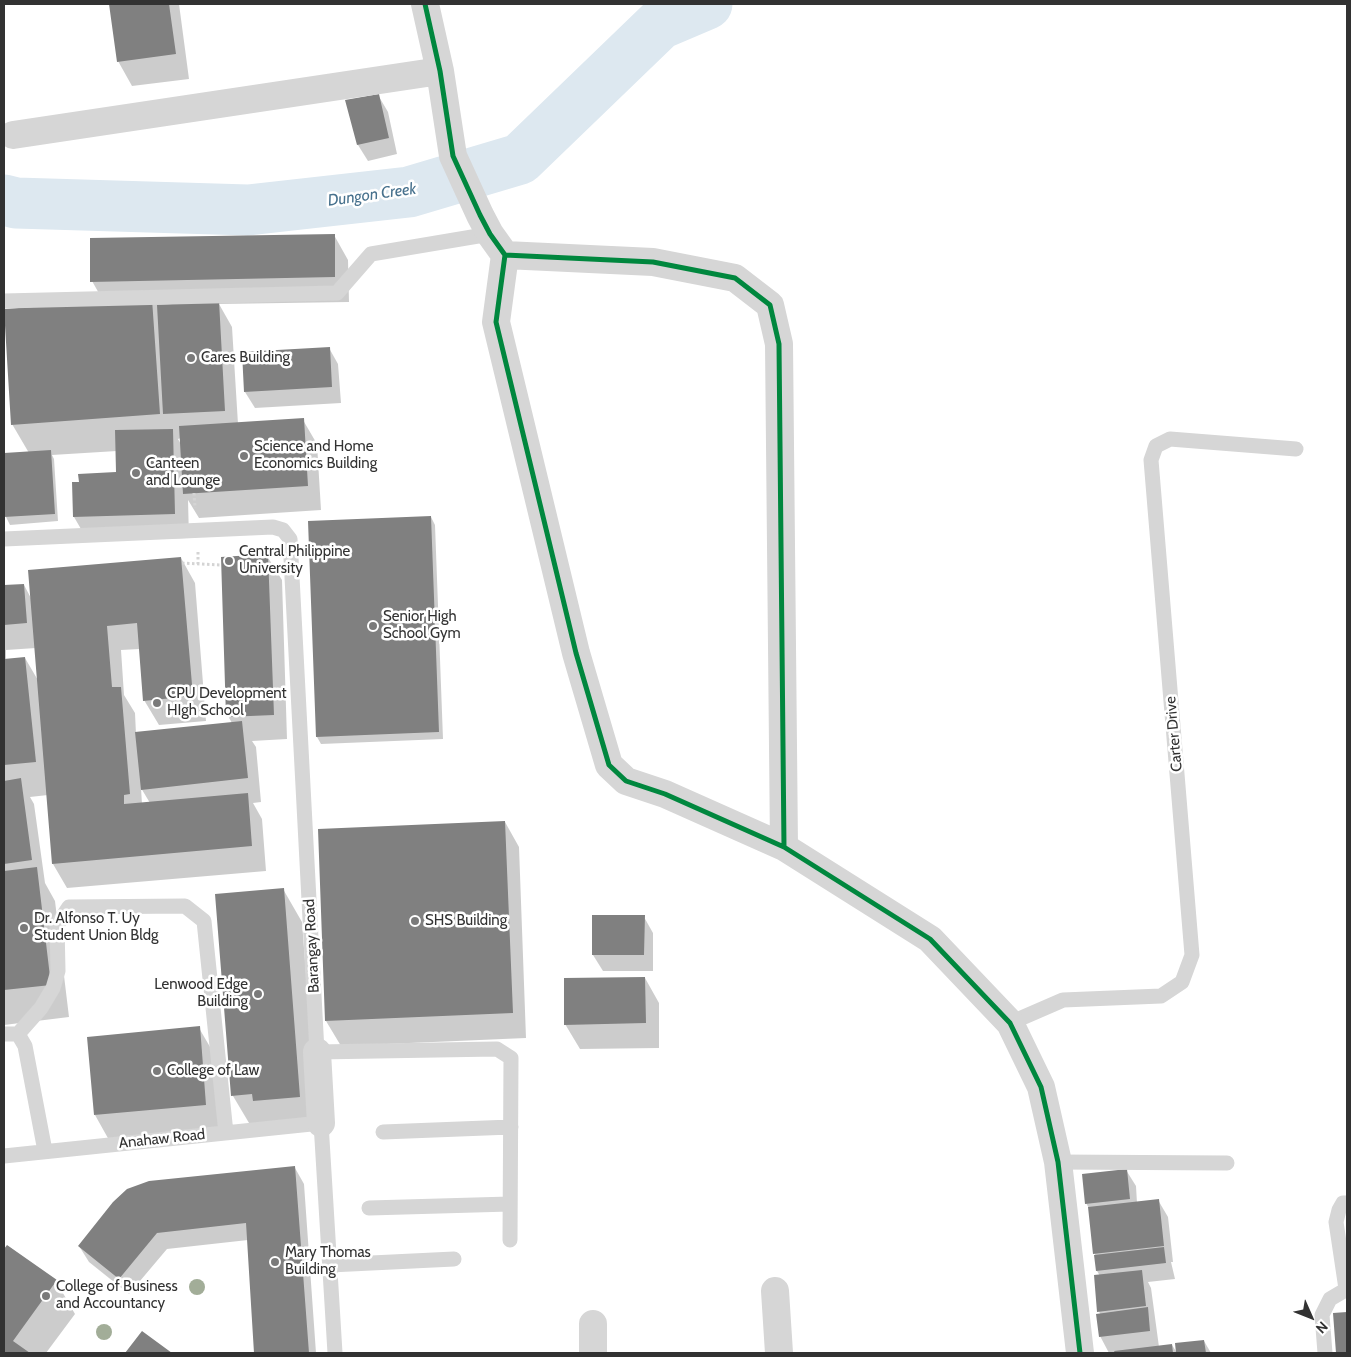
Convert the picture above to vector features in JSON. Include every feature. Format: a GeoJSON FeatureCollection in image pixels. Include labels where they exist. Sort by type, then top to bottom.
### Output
{"type":"FeatureCollection","features":[{"type":"Feature","properties":{"kind":"street"},"geometry":{"type":"LineString","coordinates":[[425,4],[440,71],[453,156],[492,235],[496,322],[576,653],[609,766],[626,781],[665,794],[784,847],[930,939],[1010,1023],[1041,1087],[1058,1162],[1080,1353]]}},
{"type":"Feature","properties":{"kind":"street"},"geometry":{"type":"LineString","coordinates":[[13,135],[440,71]]}},
{"type":"Feature","properties":{"kind":"street"},"geometry":{"type":"LineString","coordinates":[[492,235],[735,278],[770,305],[779,344],[784,847]]}},
{"type":"Feature","properties":{"kind":"street","name":"Barangay Road"},"geometry":{"type":"LineString","coordinates":[[318,1052],[321,1123]]}},
{"type":"Feature","properties":{"kind":"street"},"geometry":{"type":"LineString","coordinates":[[775,1291],[779,1353]]}},
{"type":"Feature","properties":{"kind":"street"},"geometry":{"type":"LineString","coordinates":[[593,1324],[593,1353]]}},
{"type":"Feature","properties":{"kind":"lane"},"geometry":{"type":"LineString","coordinates":[[4,301],[337,294],[371,254],[492,235]]}},
{"type":"Feature","properties":{"kind":"lane","name":"Carter Drive"},"geometry":{"type":"LineString","coordinates":[[1010,1023],[1063,1000],[1162,996],[1182,982],[1192,954],[1151,460],[1156,446],[1170,439],[1296,449]]}},
{"type":"Feature","properties":{"kind":"lane","name":"Barangay Road"},"geometry":{"type":"LineString","coordinates":[[4,539],[273,527],[283,530],[290,539],[318,1052]]}},
{"type":"Feature","properties":{"kind":"lane"},"geometry":{"type":"LineString","coordinates":[[45,1151],[25,1046],[11,1034],[41,1008],[53,988],[58,971],[56,925],[70,906],[186,906],[204,921],[226,1133]]}},
{"type":"Feature","properties":{"kind":"lane"},"geometry":{"type":"LineString","coordinates":[[318,1052],[497,1049],[511,1058],[510,1240]]}},
{"type":"Feature","properties":{"kind":"lane","name":"Barangay Road"},"geometry":{"type":"LineString","coordinates":[[321,1123],[335,1353]]}},
{"type":"Feature","properties":{"kind":"lane","name":"Anahaw Road"},"geometry":{"type":"LineString","coordinates":[[4,1156],[321,1123]]}},
{"type":"Feature","properties":{"kind":"lane"},"geometry":{"type":"LineString","coordinates":[[383,1132],[510,1127]]}},
{"type":"Feature","properties":{"kind":"lane"},"geometry":{"type":"LineString","coordinates":[[1058,1162],[1227,1163]]}},
{"type":"Feature","properties":{"kind":"lane"},"geometry":{"type":"LineString","coordinates":[[1325,1353],[1322,1315],[1330,1300],[1347,1289],[1336,1222],[1339,1210],[1343,1203],[1347,1202]]}},
{"type":"Feature","properties":{"kind":"lane"},"geometry":{"type":"LineString","coordinates":[[369,1208],[510,1204]]}},
{"type":"Feature","properties":{"kind":"lane"},"geometry":{"type":"LineString","coordinates":[[330,1265],[454,1258]]}},
{"type":"Feature","properties":{"kind":"path"},"geometry":{"type":"LineString","coordinates":[[182,563],[221,565]]}},
{"type":"Feature","properties":{"kind":"building"},"geometry":{"type":"Polygon","coordinates":[[[109,4],[169,4],[176,54],[117,62],[109,4]]]}},
{"type":"Feature","properties":{"kind":"building"},"geometry":{"type":"Polygon","coordinates":[[[379,94],[389,138],[357,145],[345,100],[379,94]]]}},
{"type":"Feature","properties":{"kind":"building"},"geometry":{"type":"Polygon","coordinates":[[[335,234],[335,277],[90,282],[90,238],[335,234]]]}},
{"type":"Feature","properties":{"kind":"building"},"geometry":{"type":"Polygon","coordinates":[[[152,299],[160,414],[11,425],[4,309],[152,299]]]}},
{"type":"Feature","properties":{"kind":"building","name":"Cares Building"},"geometry":{"type":"Polygon","coordinates":[[[219,301],[225,411],[163,414],[157,305],[219,301]]]}},
{"type":"Feature","properties":{"kind":"building"},"geometry":{"type":"Polygon","coordinates":[[[330,347],[332,387],[244,392],[242,352],[330,347]]]}},
{"type":"Feature","properties":{"kind":"building","name":"Science and Home Economics Building"},"geometry":{"type":"Polygon","coordinates":[[[304,418],[308,486],[183,494],[179,426],[304,418]]]}},
{"type":"Feature","properties":{"kind":"building","name":"Canteen and Lounge"},"geometry":{"type":"Polygon","coordinates":[[[173,429],[175,514],[73,517],[72,482],[79,482],[78,474],[116,472],[115,430],[173,429]]]}},
{"type":"Feature","properties":{"kind":"building"},"geometry":{"type":"Polygon","coordinates":[[[51,450],[55,514],[4,517],[4,453],[51,450]]]}},
{"type":"Feature","properties":{"kind":"building","name":"Senior High School Gym"},"geometry":{"type":"Polygon","coordinates":[[[431,516],[439,732],[316,737],[308,521],[431,516]]]}},
{"type":"Feature","properties":{"kind":"building"},"geometry":{"type":"Polygon","coordinates":[[[268,554],[274,715],[226,717],[221,557],[268,554]]]}},
{"type":"Feature","properties":{"kind":"building"},"geometry":{"type":"Polygon","coordinates":[[[181,557],[193,696],[143,701],[137,623],[107,626],[112,687],[121,687],[130,794],[124,795],[124,804],[248,793],[252,846],[52,864],[28,570],[181,557]]]}},
{"type":"Feature","properties":{"kind":"building"},"geometry":{"type":"Polygon","coordinates":[[[24,584],[27,623],[4,625],[4,585],[24,584]]]}},
{"type":"Feature","properties":{"kind":"building"},"geometry":{"type":"Polygon","coordinates":[[[25,657],[36,762],[4,765],[4,659],[25,657]]]}},
{"type":"Feature","properties":{"kind":"building"},"geometry":{"type":"Polygon","coordinates":[[[242,721],[248,778],[141,790],[135,732],[242,721]]]}},
{"type":"Feature","properties":{"kind":"building"},"geometry":{"type":"Polygon","coordinates":[[[21,778],[32,860],[4,864],[4,781],[21,778]]]}},
{"type":"Feature","properties":{"kind":"building","name":"SHS Building"},"geometry":{"type":"Polygon","coordinates":[[[505,821],[513,1013],[325,1021],[318,829],[505,821]]]}},
{"type":"Feature","properties":{"kind":"building","name":"Dr. Alfonso T. Uy Student Union Bldg"},"geometry":{"type":"Polygon","coordinates":[[[37,867],[51,985],[4,990],[4,871],[37,867]]]}},
{"type":"Feature","properties":{"kind":"building","name":"Lenwood Edge Building"},"geometry":{"type":"Polygon","coordinates":[[[284,888],[300,1097],[253,1101],[252,1094],[231,1096],[215,894],[284,888]]]}},
{"type":"Feature","properties":{"kind":"building"},"geometry":{"type":"Polygon","coordinates":[[[592,915],[645,915],[644,955],[592,955],[592,915]]]}},
{"type":"Feature","properties":{"kind":"building"},"geometry":{"type":"Polygon","coordinates":[[[645,977],[646,1023],[564,1025],[564,978],[645,977]]]}},
{"type":"Feature","properties":{"kind":"building","name":"College of Law"},"geometry":{"type":"Polygon","coordinates":[[[200,1026],[206,1105],[94,1115],[87,1037],[200,1026]]]}},
{"type":"Feature","properties":{"kind":"building","name":"Mary Thomas Building"},"geometry":{"type":"Polygon","coordinates":[[[295,1166],[309,1353],[254,1353],[246,1223],[157,1233],[119,1279],[78,1246],[113,1202],[127,1189],[149,1181],[295,1166]]]}},
{"type":"Feature","properties":{"kind":"building"},"geometry":{"type":"Polygon","coordinates":[[[1127,1169],[1130,1199],[1085,1204],[1082,1174],[1127,1169]]]}},
{"type":"Feature","properties":{"kind":"building"},"geometry":{"type":"Polygon","coordinates":[[[1159,1199],[1164,1246],[1093,1254],[1088,1207],[1159,1199]]]}},
{"type":"Feature","properties":{"kind":"building"},"geometry":{"type":"Polygon","coordinates":[[[7,1245],[57,1280],[13,1341],[30,1353],[4,1353],[4,1249],[7,1245]]]}},
{"type":"Feature","properties":{"kind":"building"},"geometry":{"type":"Polygon","coordinates":[[[1164,1247],[1166,1263],[1096,1271],[1094,1255],[1164,1247]]]}},
{"type":"Feature","properties":{"kind":"building"},"geometry":{"type":"Polygon","coordinates":[[[1142,1270],[1146,1306],[1097,1312],[1094,1275],[1142,1270]]]}},
{"type":"Feature","properties":{"kind":"building"},"geometry":{"type":"Polygon","coordinates":[[[1148,1307],[1150,1331],[1099,1337],[1096,1314],[1148,1307]]]}},
{"type":"Feature","properties":{"kind":"building"},"geometry":{"type":"Polygon","coordinates":[[[1347,1312],[1347,1353],[1336,1353],[1333,1313],[1347,1312]]]}},
{"type":"Feature","properties":{"kind":"building"},"geometry":{"type":"Polygon","coordinates":[[[142,1331],[172,1353],[125,1353],[142,1331]]]}},
{"type":"Feature","properties":{"kind":"building"},"geometry":{"type":"Polygon","coordinates":[[[1204,1340],[1206,1353],[1176,1353],[1175,1343],[1204,1340]]]}},
{"type":"Feature","properties":{"kind":"building"},"geometry":{"type":"Polygon","coordinates":[[[1172,1344],[1173,1353],[1115,1353],[1114,1351],[1172,1344]]]}},
{"type":"Feature","properties":{"kind":"waterway","name":"Dungon Creek"},"geometry":{"type":"LineString","coordinates":[[4,200],[16,203],[248,210],[409,192],[520,159],[660,24],[707,4]]}},
{"type":"Feature","properties":{"kind":"cycle path"},"geometry":{"type":"LineString","coordinates":[[425,4],[440,71],[453,156],[480,215],[490,234],[505,255],[496,322],[576,653],[609,765],[626,781],[665,794],[784,847],[930,939],[1010,1023],[1041,1087],[1058,1162],[1080,1353]]}},
{"type":"Feature","properties":{"kind":"cycle path"},"geometry":{"type":"LineString","coordinates":[[505,255],[653,262],[735,278],[770,305],[779,344],[784,847]]}},
{"type":"Feature","properties":{"kind":"place","name":"Cares Building"},"geometry":{"type":"Point","coordinates":[191,358]}},
{"type":"Feature","properties":{"kind":"place","name":"Science and Home Economics Building"},"geometry":{"type":"Point","coordinates":[244,456]}},
{"type":"Feature","properties":{"kind":"place","name":"Canteen and Lounge"},"geometry":{"type":"Point","coordinates":[136,473]}},
{"type":"Feature","properties":{"kind":"place","name":"Central Philippine University"},"geometry":{"type":"Point","coordinates":[229,561]}},
{"type":"Feature","properties":{"kind":"place","name":"Senior High School Gym"},"geometry":{"type":"Point","coordinates":[373,626]}},
{"type":"Feature","properties":{"kind":"place","name":"CPU Development HIgh School"},"geometry":{"type":"Point","coordinates":[157,703]}},
{"type":"Feature","properties":{"kind":"place","name":"SHS Building"},"geometry":{"type":"Point","coordinates":[415,921]}},
{"type":"Feature","properties":{"kind":"place","name":"Dr. Alfonso T. Uy Student Union Bldg"},"geometry":{"type":"Point","coordinates":[24,928]}},
{"type":"Feature","properties":{"kind":"place","name":"Lenwood Edge Building"},"geometry":{"type":"Point","coordinates":[258,994]}},
{"type":"Feature","properties":{"kind":"place","name":"College of Law"},"geometry":{"type":"Point","coordinates":[157,1071]}},
{"type":"Feature","properties":{"kind":"place","name":"Mary Thomas Building"},"geometry":{"type":"Point","coordinates":[275,1262]}},
{"type":"Feature","properties":{"kind":"place","name":"College of Business and Accountancy"},"geometry":{"type":"Point","coordinates":[46,1296]}}]}
